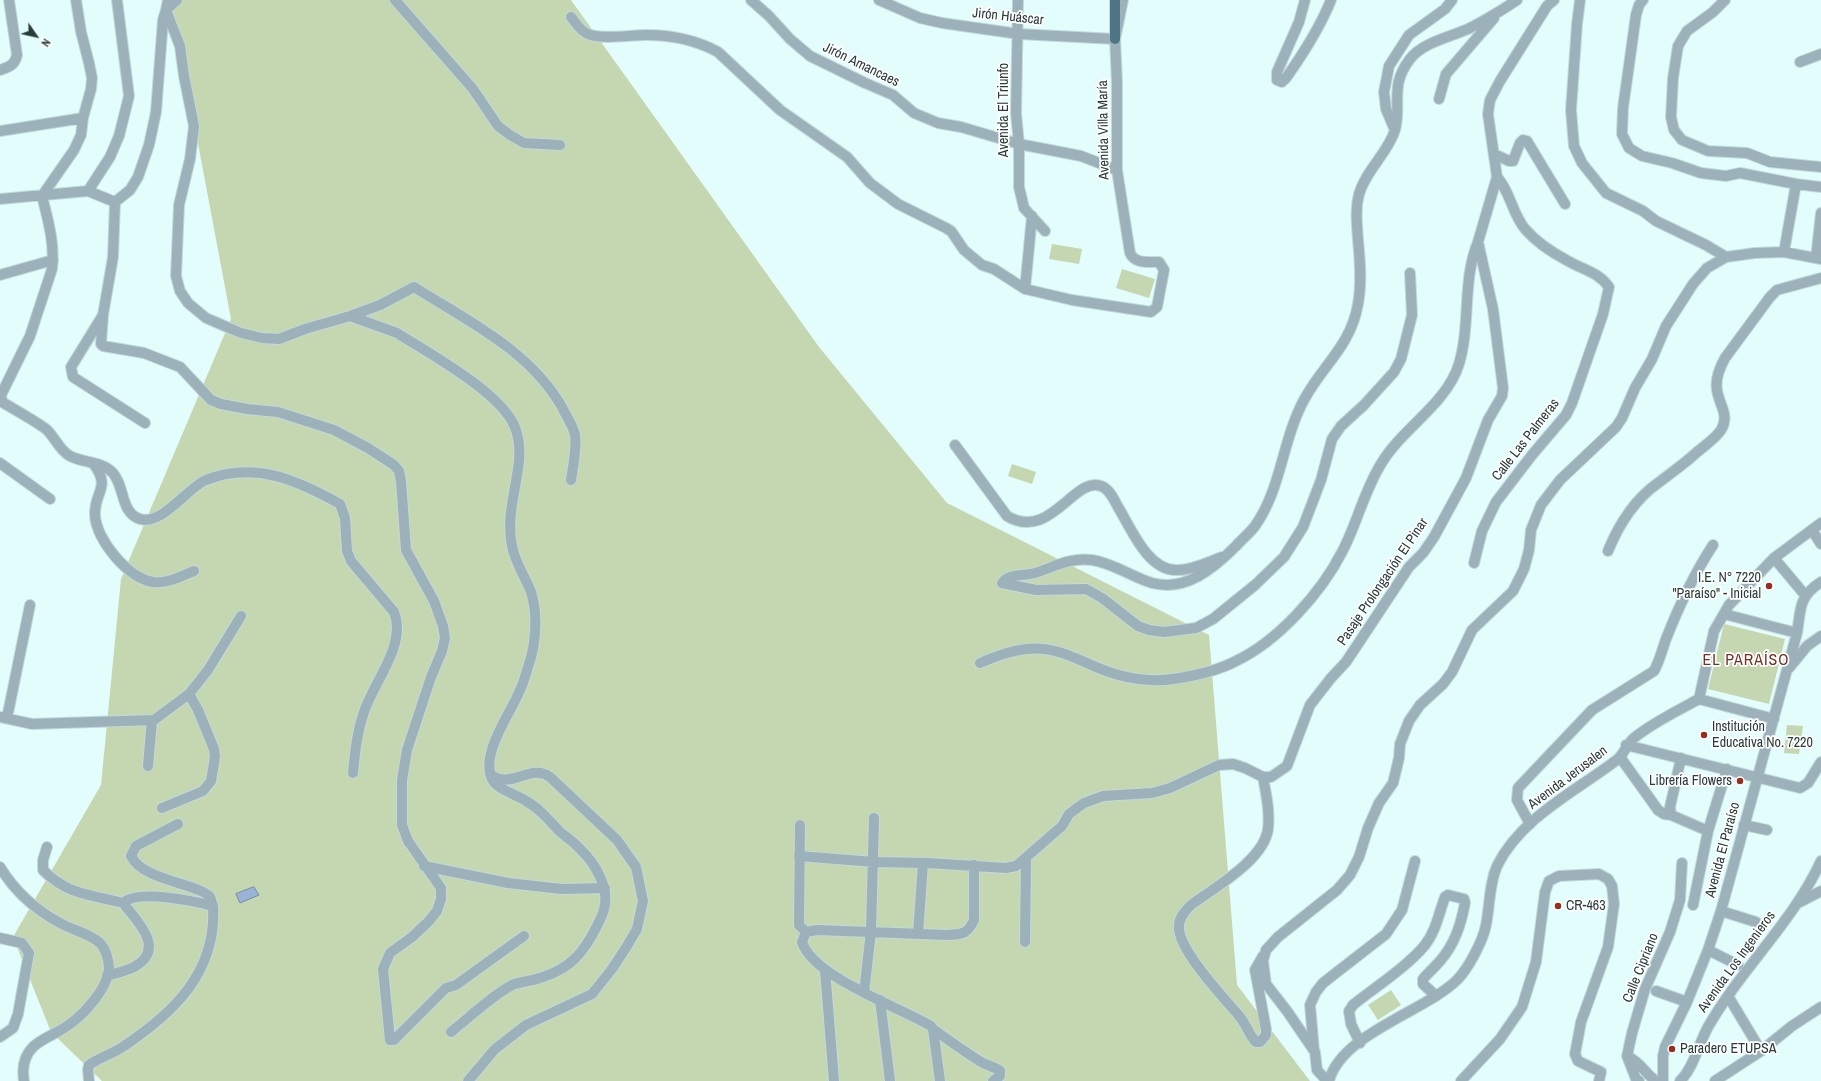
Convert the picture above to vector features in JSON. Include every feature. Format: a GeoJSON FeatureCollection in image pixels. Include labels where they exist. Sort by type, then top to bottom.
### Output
{"type":"FeatureCollection","features":[{"type":"Feature","properties":{"kind":"main road","name":"Avenida Villa María"},"geometry":{"type":"LineString","coordinates":[[1115,0],[1115,39]]}},
{"type":"Feature","properties":{"kind":"street"},"geometry":{"type":"LineString","coordinates":[[0,70],[11,67],[16,62],[17,55],[9,0]]}},
{"type":"Feature","properties":{"kind":"street"},"geometry":{"type":"LineString","coordinates":[[76,0],[81,32],[92,78],[91,89],[83,118],[81,135],[74,150],[42,196],[50,228],[53,260],[52,269],[30,336],[1,395],[2,402],[46,430],[70,456],[110,470],[118,478],[128,511],[139,519],[148,521],[159,516],[204,481],[236,472],[260,473],[284,478],[300,483],[340,504],[345,518],[347,551],[351,561],[394,612],[398,620],[396,645],[364,710],[360,724],[352,773]]}},
{"type":"Feature","properties":{"kind":"street"},"geometry":{"type":"LineString","coordinates":[[88,192],[110,157],[119,136],[129,96],[117,0]]}},
{"type":"Feature","properties":{"kind":"street"},"geometry":{"type":"LineString","coordinates":[[167,5],[174,4],[177,0]]}},
{"type":"Feature","properties":{"kind":"street"},"geometry":{"type":"LineString","coordinates":[[395,0],[473,89],[498,126],[510,135],[524,142],[560,145]]}},
{"type":"Feature","properties":{"kind":"street","name":"Jirón Amancaes"},"geometry":{"type":"LineString","coordinates":[[751,0],[769,16],[790,39],[810,56],[893,95],[914,113],[938,123],[961,127],[1019,144],[1081,156],[1117,170]]}},
{"type":"Feature","properties":{"kind":"street","name":"Jirón Huáscar"},"geometry":{"type":"LineString","coordinates":[[879,0],[920,18],[942,23],[1019,34],[1115,39]]}},
{"type":"Feature","properties":{"kind":"street","name":"Avenida El Triunfo"},"geometry":{"type":"LineString","coordinates":[[1018,0],[1019,34],[1016,114],[1019,144],[1021,198],[1024,208],[1045,231]]}},
{"type":"Feature","properties":{"kind":"street"},"geometry":{"type":"LineString","coordinates":[[1115,39],[1123,0]]}},
{"type":"Feature","properties":{"kind":"street"},"geometry":{"type":"LineString","coordinates":[[1305,0],[1297,28],[1276,72],[1277,80],[1282,82],[1288,77],[1308,48],[1322,22],[1331,0]]}},
{"type":"Feature","properties":{"kind":"street"},"geometry":{"type":"LineString","coordinates":[[1395,130],[1386,109],[1384,92],[1389,66],[1409,35],[1445,9],[1452,0]]}},
{"type":"Feature","properties":{"kind":"street"},"geometry":{"type":"LineString","coordinates":[[1410,273],[1412,315],[1401,359],[1394,372],[1364,405],[1341,426],[1332,438],[1321,480],[1303,527],[1284,557],[1256,585],[1213,619],[1196,628],[1164,632],[1149,630],[1138,626],[1092,591],[1086,589],[1036,590],[1002,583],[1004,580],[1018,574],[1034,573],[1065,562],[1092,560],[1154,583],[1172,584],[1191,581],[1214,567],[1254,527],[1269,502],[1293,423],[1305,399],[1320,375],[1336,356],[1351,330],[1358,303],[1360,265],[1356,212],[1359,194],[1395,130],[1396,92],[1399,80],[1410,58],[1419,50],[1470,28],[1517,0]]}},
{"type":"Feature","properties":{"kind":"street"},"geometry":{"type":"LineString","coordinates":[[980,663],[1005,652],[1028,649],[1053,650],[1113,674],[1144,680],[1171,679],[1205,672],[1235,662],[1262,647],[1294,617],[1321,586],[1342,552],[1381,463],[1442,394],[1458,365],[1466,329],[1473,255],[1497,177],[1488,114],[1490,100],[1526,37],[1547,6],[1554,0]]}},
{"type":"Feature","properties":{"kind":"street"},"geometry":{"type":"LineString","coordinates":[[1580,0],[1570,110],[1574,146],[1582,163],[1606,193],[1643,211],[1656,221],[1706,245],[1726,257]]}},
{"type":"Feature","properties":{"kind":"street"},"geometry":{"type":"LineString","coordinates":[[1643,0],[1639,5],[1636,15],[1623,108],[1622,134],[1629,148],[1642,156],[1672,163],[1701,173],[1726,176],[1740,173],[1796,184],[1821,187]]}},
{"type":"Feature","properties":{"kind":"street"},"geometry":{"type":"LineString","coordinates":[[1725,0],[1713,12],[1686,31],[1678,46],[1673,78],[1671,117],[1674,130],[1682,140],[1708,151],[1747,153],[1770,162],[1821,166]]}},
{"type":"Feature","properties":{"kind":"street"},"geometry":{"type":"LineString","coordinates":[[167,5],[163,20],[156,112],[149,144],[138,177],[130,190],[115,202],[113,257],[103,315],[101,344],[105,347],[144,353],[180,366],[211,400],[221,404],[247,409],[278,412],[344,434],[394,465],[399,470],[406,550],[434,601],[443,626],[445,638],[442,651],[431,677],[408,750],[402,780],[402,825],[408,841],[424,866],[441,888],[441,899],[437,911],[428,922],[412,937],[394,949],[386,960],[383,969],[390,1041],[394,1040],[446,988],[456,985],[524,936]]}},
{"type":"Feature","properties":{"kind":"street"},"geometry":{"type":"LineString","coordinates":[[167,5],[180,46],[184,76],[194,126],[190,159],[179,205],[179,240],[176,276],[180,291],[188,303],[206,318],[241,333],[262,338],[279,339],[380,305],[414,287],[494,336],[522,359],[543,381],[557,400],[575,434],[571,480]]}},
{"type":"Feature","properties":{"kind":"street"},"geometry":{"type":"LineString","coordinates":[[1439,99],[1446,74],[1499,12]]}},
{"type":"Feature","properties":{"kind":"street"},"geometry":{"type":"LineString","coordinates":[[571,17],[581,30],[589,35],[614,37],[646,35],[671,36],[707,46],[718,52],[780,110],[847,158],[870,183],[898,204],[951,231],[964,250],[982,265],[994,269],[1025,289],[1032,216]]}},
{"type":"Feature","properties":{"kind":"street","name":"Avenida Villa María"},"geometry":{"type":"LineString","coordinates":[[1025,289],[1072,300],[1130,310],[1154,311],[1157,307],[1164,270],[1159,262],[1140,261],[1133,258],[1130,253],[1126,237],[1117,170],[1117,83],[1115,39]]}},
{"type":"Feature","properties":{"kind":"street"},"geometry":{"type":"LineString","coordinates":[[1800,62],[1821,54]]}},
{"type":"Feature","properties":{"kind":"street"},"geometry":{"type":"LineString","coordinates":[[0,131],[83,118]]}},
{"type":"Feature","properties":{"kind":"street"},"geometry":{"type":"LineString","coordinates":[[1494,154],[1509,162],[1513,161],[1520,143],[1523,140],[1527,141],[1565,204]]}},
{"type":"Feature","properties":{"kind":"street","name":"Calle Las Palmeras"},"geometry":{"type":"LineString","coordinates":[[1474,563],[1482,531],[1496,502],[1532,454],[1566,415],[1572,403],[1603,314],[1609,287],[1599,275],[1569,262],[1544,247],[1526,230],[1519,220],[1504,185],[1497,177]]}},
{"type":"Feature","properties":{"kind":"street"},"geometry":{"type":"LineString","coordinates":[[1784,252],[1796,184]]}},
{"type":"Feature","properties":{"kind":"street"},"geometry":{"type":"LineString","coordinates":[[0,199],[88,192],[115,202]]}},
{"type":"Feature","properties":{"kind":"street"},"geometry":{"type":"LineString","coordinates":[[799,856],[874,862],[974,865],[1006,868],[1016,866],[1026,858],[1062,826],[1068,814],[1084,803],[1103,796],[1152,793],[1170,788],[1219,765],[1233,764],[1245,768],[1263,777],[1269,809],[1268,830],[1263,844],[1254,856],[1184,912],[1179,928],[1181,938],[1201,971],[1246,1025],[1252,1040],[1260,1042],[1266,1035],[1266,1029],[1255,970],[1266,950],[1278,937],[1313,912],[1338,890],[1350,875],[1359,857],[1368,828],[1379,803],[1393,783],[1400,758],[1400,744],[1409,721],[1420,705],[1443,684],[1452,672],[1472,630],[1513,591],[1524,569],[1529,550],[1531,530],[1541,505],[1560,480],[1616,427],[1622,418],[1635,388],[1652,359],[1666,326],[1693,284],[1707,268],[1726,257],[1755,253],[1784,252],[1819,258],[1821,213]]}},
{"type":"Feature","properties":{"kind":"street","name":"Pasaje Prolongación El Pinar"},"geometry":{"type":"LineString","coordinates":[[1263,777],[1271,777],[1279,773],[1287,766],[1310,705],[1330,678],[1346,662],[1409,567],[1423,553],[1434,538],[1466,478],[1488,420],[1502,396],[1502,378],[1493,309],[1478,242]]}},
{"type":"Feature","properties":{"kind":"street"},"geometry":{"type":"LineString","coordinates":[[0,275],[53,260]]}},
{"type":"Feature","properties":{"kind":"street"},"geometry":{"type":"LineString","coordinates":[[1608,551],[1615,533],[1626,515],[1638,500],[1657,483],[1680,467],[1719,432],[1724,424],[1726,416],[1717,390],[1720,368],[1725,358],[1770,297],[1777,290],[1821,278]]}},
{"type":"Feature","properties":{"kind":"street"},"geometry":{"type":"LineString","coordinates":[[103,315],[71,367],[71,373],[73,377],[145,423]]}},
{"type":"Feature","properties":{"kind":"street"},"geometry":{"type":"LineString","coordinates":[[350,316],[397,333],[471,381],[491,396],[502,408],[513,424],[519,440],[519,460],[510,514],[511,541],[513,552],[532,595],[535,624],[534,643],[530,663],[520,690],[494,743],[490,769],[491,775],[492,780],[501,788],[532,805],[582,850],[595,868],[605,888],[606,899],[604,910],[590,941],[575,960],[546,977],[512,985],[498,994],[451,1032]]}},
{"type":"Feature","properties":{"kind":"street"},"geometry":{"type":"LineString","coordinates":[[955,445],[1007,516],[1013,520],[1026,522],[1036,521],[1048,517],[1084,489],[1094,485],[1100,486],[1110,493],[1140,544],[1152,561],[1165,568],[1178,570],[1196,566],[1227,554]]}},
{"type":"Feature","properties":{"kind":"street"},"geometry":{"type":"LineString","coordinates":[[0,463],[50,498]]}},
{"type":"Feature","properties":{"kind":"street"},"geometry":{"type":"LineString","coordinates":[[93,463],[101,473],[103,480],[95,514],[97,524],[106,544],[119,561],[131,572],[152,582],[169,581],[194,571]]}},
{"type":"Feature","properties":{"kind":"street"},"geometry":{"type":"LineString","coordinates":[[1774,719],[1699,699],[1714,631],[1729,605],[1774,558],[1821,523]]}},
{"type":"Feature","properties":{"kind":"street"},"geometry":{"type":"LineString","coordinates":[[1812,530],[1821,544]]}},
{"type":"Feature","properties":{"kind":"street"},"geometry":{"type":"LineString","coordinates":[[1530,824],[1517,800],[1518,788],[1592,710],[1654,670],[1660,661],[1666,640],[1692,579],[1713,545]]}},
{"type":"Feature","properties":{"kind":"street"},"geometry":{"type":"LineString","coordinates":[[1774,558],[1805,595],[1821,582]]}},
{"type":"Feature","properties":{"kind":"street","name":"Avenida El Paraíso"},"geometry":{"type":"LineString","coordinates":[[1663,1081],[1663,1056],[1665,1047],[1687,1002],[1708,950],[1721,911],[1787,671],[1797,633],[1802,601],[1805,595]]}},
{"type":"Feature","properties":{"kind":"street"},"geometry":{"type":"LineString","coordinates":[[30,605],[4,718],[32,724],[152,720],[172,708],[189,694],[208,670],[241,616]]}},
{"type":"Feature","properties":{"kind":"street"},"geometry":{"type":"LineString","coordinates":[[1724,614],[1797,633]]}},
{"type":"Feature","properties":{"kind":"street"},"geometry":{"type":"LineString","coordinates":[[1787,671],[1807,646],[1821,636]]}},
{"type":"Feature","properties":{"kind":"street"},"geometry":{"type":"LineString","coordinates":[[162,808],[203,791],[211,781],[216,758],[214,749],[198,710],[189,694]]}},
{"type":"Feature","properties":{"kind":"street","name":"Avenida Jerusalen"},"geometry":{"type":"LineString","coordinates":[[1328,1081],[1336,1064],[1380,1027],[1436,996],[1457,980],[1474,956],[1486,926],[1492,880],[1498,865],[1515,840],[1530,824],[1552,804],[1620,757],[1626,745],[1636,736],[1699,699]]}},
{"type":"Feature","properties":{"kind":"street"},"geometry":{"type":"LineString","coordinates":[[148,766],[152,720]]}},
{"type":"Feature","properties":{"kind":"street"},"geometry":{"type":"LineString","coordinates":[[1626,745],[1800,788],[1808,783],[1821,762]]}},
{"type":"Feature","properties":{"kind":"street"},"geometry":{"type":"LineString","coordinates":[[1620,757],[1658,810],[1664,814],[1671,815],[1708,831]]}},
{"type":"Feature","properties":{"kind":"street"},"geometry":{"type":"LineString","coordinates":[[1671,815],[1670,807],[1681,758]]}},
{"type":"Feature","properties":{"kind":"street"},"geometry":{"type":"LineString","coordinates":[[1693,905],[1708,831],[1727,769]]}},
{"type":"Feature","properties":{"kind":"street"},"geometry":{"type":"LineString","coordinates":[[468,1081],[494,1049],[526,1025],[592,994],[612,969],[637,929],[643,901],[636,867],[624,849],[617,840],[550,777],[544,773],[537,772],[512,779],[500,780],[491,775]]}},
{"type":"Feature","properties":{"kind":"street"},"geometry":{"type":"LineString","coordinates":[[864,993],[871,931],[874,818]]}},
{"type":"Feature","properties":{"kind":"street"},"geometry":{"type":"LineString","coordinates":[[90,1081],[88,1070],[89,1065],[124,1046],[163,1017],[186,994],[204,965],[212,938],[214,923],[213,906],[210,897],[204,892],[176,881],[151,874],[135,863],[131,856],[136,846],[178,824]]}},
{"type":"Feature","properties":{"kind":"street"},"geometry":{"type":"LineString","coordinates":[[800,825],[799,925],[806,932]]}},
{"type":"Feature","properties":{"kind":"street"},"geometry":{"type":"LineString","coordinates":[[1744,825],[1767,830]]}},
{"type":"Feature","properties":{"kind":"street"},"geometry":{"type":"LineString","coordinates":[[47,847],[43,860],[43,870],[51,878],[74,892],[123,903],[146,933],[150,946],[147,954],[134,967],[107,976]]}},
{"type":"Feature","properties":{"kind":"street"},"geometry":{"type":"LineString","coordinates":[[1025,942],[1026,858]]}},
{"type":"Feature","properties":{"kind":"street"},"geometry":{"type":"LineString","coordinates":[[1328,1081],[1317,1070],[1312,1039],[1310,1005],[1323,982],[1386,934],[1402,910],[1415,861]]}},
{"type":"Feature","properties":{"kind":"street","name":"Avenida Los Ingenieros"},"geometry":{"type":"LineString","coordinates":[[1680,1081],[1686,1073],[1707,1027],[1728,996],[1797,904],[1821,861]]}},
{"type":"Feature","properties":{"kind":"street"},"geometry":{"type":"LineString","coordinates":[[918,934],[923,863]]}},
{"type":"Feature","properties":{"kind":"street","name":"Calle Cipriano"},"geometry":{"type":"LineString","coordinates":[[1636,1080],[1628,1056],[1632,1033],[1644,988],[1670,932],[1680,900],[1682,863]]}},
{"type":"Feature","properties":{"kind":"street"},"geometry":{"type":"LineString","coordinates":[[974,865],[974,920],[970,929],[964,934],[947,935],[817,930],[806,932],[802,938],[803,947],[810,958],[825,970],[864,993],[911,1014],[932,1026],[933,1029],[978,1060],[1000,1071],[1000,1076],[993,1081]]}},
{"type":"Feature","properties":{"kind":"street"},"geometry":{"type":"LineString","coordinates":[[424,866],[508,883],[562,889],[605,888]]}},
{"type":"Feature","properties":{"kind":"street"},"geometry":{"type":"LineString","coordinates":[[0,867],[28,902],[59,922],[102,944],[107,955],[109,967],[107,976],[90,1005],[80,1017],[33,1047],[26,1058],[23,1071],[24,1081]]}},
{"type":"Feature","properties":{"kind":"street"},"geometry":{"type":"LineString","coordinates":[[1461,1081],[1500,1039],[1522,1007],[1536,962],[1545,892],[1549,881],[1559,876],[1580,875],[1604,876],[1608,879],[1612,886],[1614,904],[1608,946],[1587,1004],[1575,1054],[1578,1061],[1601,1072],[1602,1080]]}},
{"type":"Feature","properties":{"kind":"street"},"geometry":{"type":"LineString","coordinates":[[1797,904],[1821,891]]}},
{"type":"Feature","properties":{"kind":"street"},"geometry":{"type":"LineString","coordinates":[[1360,1043],[1351,1024],[1349,1011],[1353,1005],[1415,955],[1425,945],[1437,923],[1445,896],[1448,895],[1464,899],[1466,903],[1461,922],[1452,944],[1441,960],[1423,979],[1423,984],[1436,996]]}},
{"type":"Feature","properties":{"kind":"street"},"geometry":{"type":"LineString","coordinates":[[123,903],[132,897],[143,897],[197,901],[213,906]]}},
{"type":"Feature","properties":{"kind":"street"},"geometry":{"type":"LineString","coordinates":[[1721,911],[1756,922]]}},
{"type":"Feature","properties":{"kind":"street"},"geometry":{"type":"LineString","coordinates":[[0,938],[22,943],[29,953],[18,1014],[13,1028],[0,1037]]}},
{"type":"Feature","properties":{"kind":"street"},"geometry":{"type":"LineString","coordinates":[[1266,950],[1263,961],[1266,984],[1295,1022],[1309,1046],[1315,1052]]}},
{"type":"Feature","properties":{"kind":"street"},"geometry":{"type":"LineString","coordinates":[[1708,950],[1738,965]]}},
{"type":"Feature","properties":{"kind":"street"},"geometry":{"type":"LineString","coordinates":[[825,970],[834,1081]]}},
{"type":"Feature","properties":{"kind":"street"},"geometry":{"type":"LineString","coordinates":[[1656,991],[1687,1002]]}},
{"type":"Feature","properties":{"kind":"street"},"geometry":{"type":"LineString","coordinates":[[1728,996],[1761,1051]]}},
{"type":"Feature","properties":{"kind":"street"},"geometry":{"type":"LineString","coordinates":[[880,1000],[890,1081]]}},
{"type":"Feature","properties":{"kind":"street"},"geometry":{"type":"LineString","coordinates":[[1715,1081],[1761,1051],[1792,1026],[1821,1007]]}},
{"type":"Feature","properties":{"kind":"street"},"geometry":{"type":"LineString","coordinates":[[933,1029],[940,1081]]}},
{"type":"Feature","properties":{"kind":"street"},"geometry":{"type":"LineString","coordinates":[[1628,1056],[1644,1068],[1656,1081]]}},
{"type":"Feature","properties":{"kind":"green space"},"geometry":{"type":"Polygon","coordinates":[[[171,0],[571,0],[819,347],[947,503],[1209,635],[1237,985],[1310,1081],[102,1081],[51,1032],[13,937],[101,785],[121,579],[231,319],[171,0]]]}},
{"type":"Feature","properties":{"kind":"green space"},"geometry":{"type":"Polygon","coordinates":[[[1052,244],[1082,249],[1079,264],[1049,259],[1052,244]]]}},
{"type":"Feature","properties":{"kind":"green space"},"geometry":{"type":"Polygon","coordinates":[[[1122,269],[1155,279],[1149,298],[1116,288],[1122,269]]]}},
{"type":"Feature","properties":{"kind":"green space"},"geometry":{"type":"Polygon","coordinates":[[[1012,464],[1036,472],[1032,484],[1008,476],[1012,464]]]}},
{"type":"Feature","properties":{"kind":"green space"},"geometry":{"type":"Polygon","coordinates":[[[1724,624],[1785,639],[1769,704],[1708,689],[1724,624]]]}},
{"type":"Feature","properties":{"kind":"green space"},"geometry":{"type":"Polygon","coordinates":[[[1787,725],[1803,726],[1799,754],[1784,753],[1787,725]]]}},
{"type":"Feature","properties":{"kind":"green space"},"geometry":{"type":"Polygon","coordinates":[[[1391,990],[1401,1005],[1378,1020],[1368,1005],[1391,990]]]}},
{"type":"Feature","properties":{"kind":"water"},"geometry":{"type":"Polygon","coordinates":[[[254,887],[259,895],[240,903],[236,894],[254,887]]]}},
{"type":"Feature","properties":{"kind":"place","name":"I.E. N° 7220 \"Paraíso\" - Inicial"},"geometry":{"type":"Point","coordinates":[1769,586]}},
{"type":"Feature","properties":{"kind":"place","name":"Institución Educativa No. 7220"},"geometry":{"type":"Point","coordinates":[1704,735]}},
{"type":"Feature","properties":{"kind":"place","name":"Librería Flowers"},"geometry":{"type":"Point","coordinates":[1740,781]}},
{"type":"Feature","properties":{"kind":"place","name":"CR-463"},"geometry":{"type":"Point","coordinates":[1558,906]}},
{"type":"Feature","properties":{"kind":"place","name":"Paradero ETUPSA"},"geometry":{"type":"Point","coordinates":[1672,1049]}},
{"type":"Feature","properties":{"kind":"district","name":"EL PARAÍSO"},"geometry":{"type":"Point","coordinates":[1746,661]}}]}
